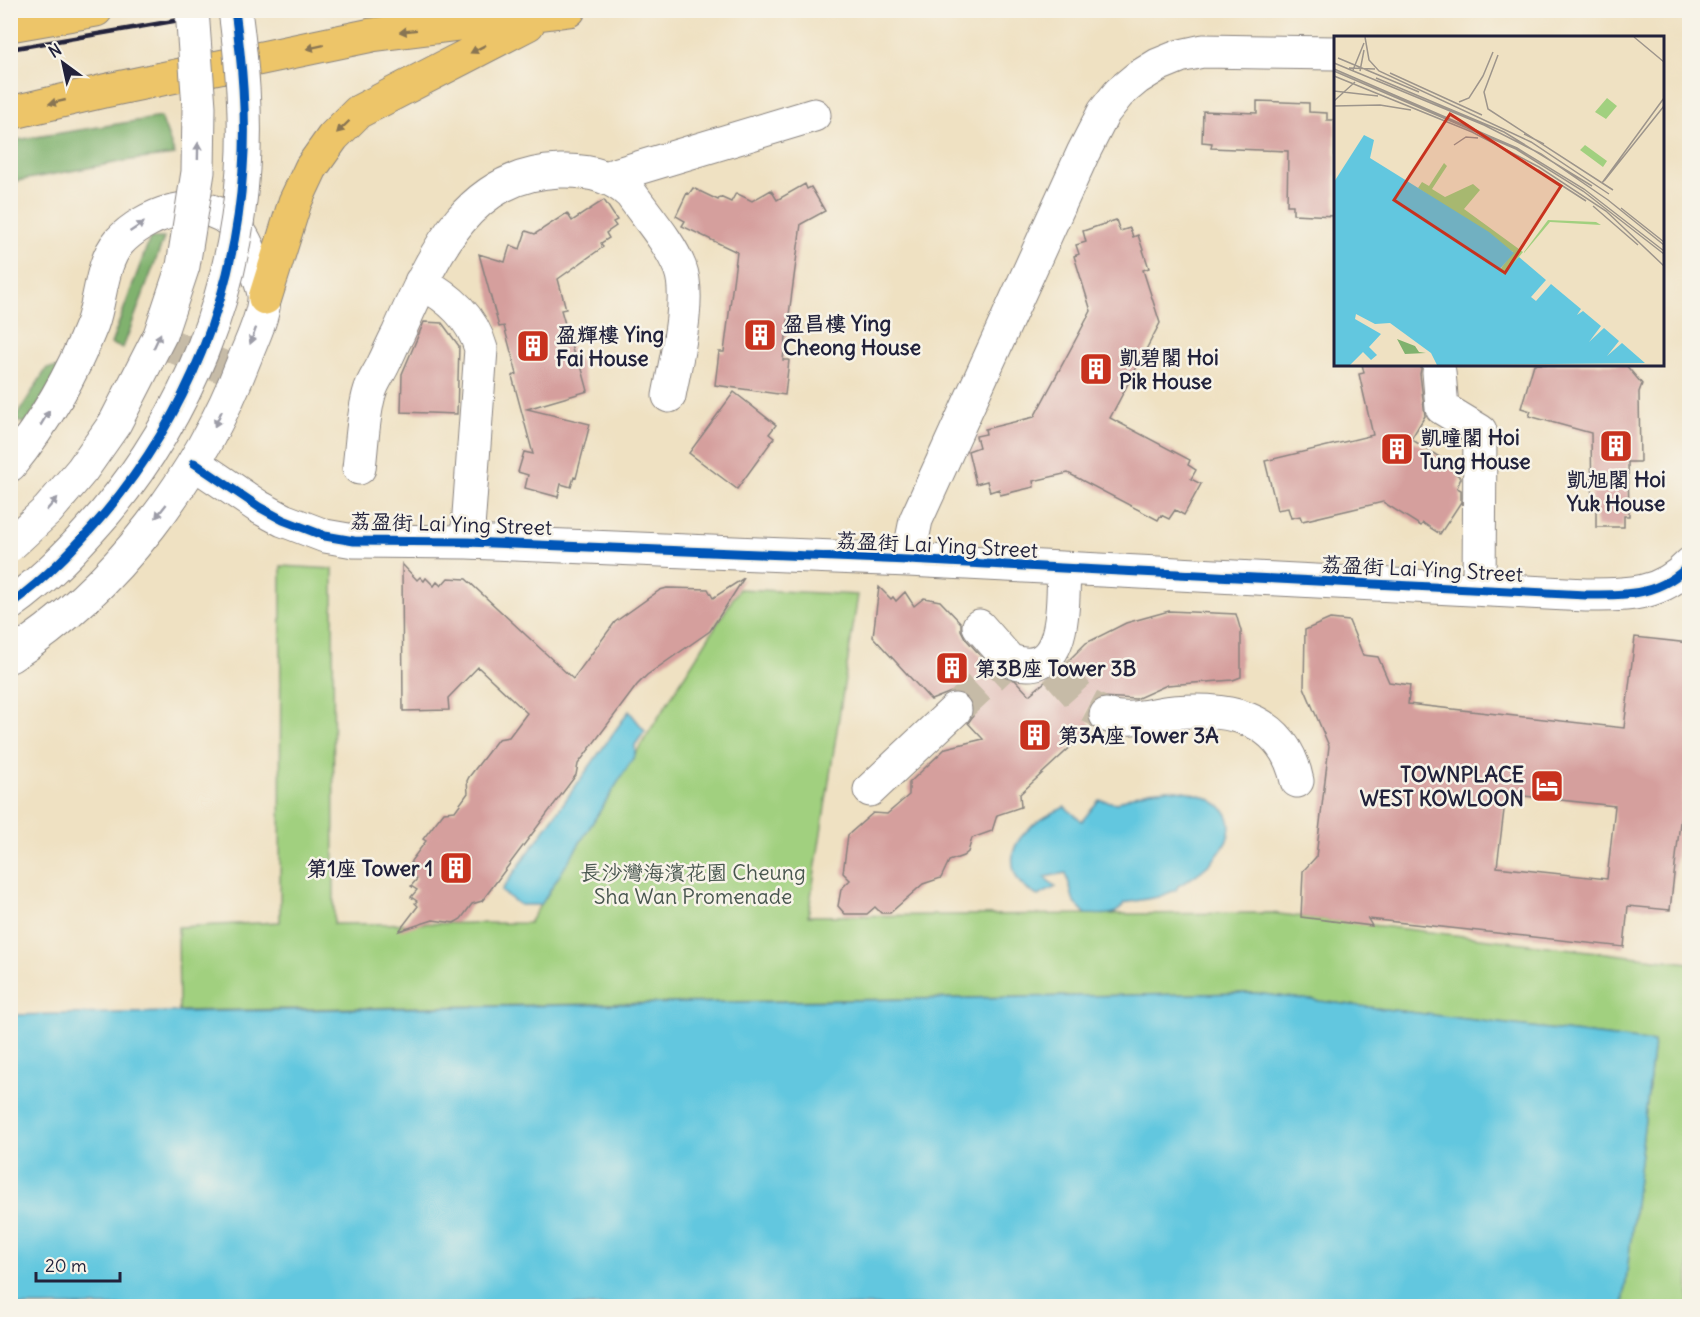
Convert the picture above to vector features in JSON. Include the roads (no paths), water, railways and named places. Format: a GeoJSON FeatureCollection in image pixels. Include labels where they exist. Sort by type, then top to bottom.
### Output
{"type":"FeatureCollection","features":[{"type":"Feature","properties":{"kind":"highway"},"geometry":{"type":"LineString","coordinates":[[10,25],[96,10]]}},
{"type":"Feature","properties":{"kind":"highway"},"geometry":{"type":"LineString","coordinates":[[10,113],[372,35],[559,12]]}},
{"type":"Feature","properties":{"kind":"highway"},"geometry":{"type":"LineString","coordinates":[[265,298],[295,202],[311,168],[333,137],[358,112],[559,12]]}},
{"type":"Feature","properties":{"kind":"street"},"geometry":{"type":"LineString","coordinates":[[10,545],[48,510],[95,451],[115,423],[160,335],[183,266],[198,172],[199,107],[192,10]]}},
{"type":"Feature","properties":{"kind":"street"},"geometry":{"type":"LineString","coordinates":[[10,604],[59,563],[95,525],[127,486],[156,444],[180,401],[214,320],[233,250],[243,168],[243,84],[235,10]]}},
{"type":"Feature","properties":{"kind":"street"},"geometry":{"type":"LineString","coordinates":[[908,560],[916,520],[1088,143],[1104,112],[1119,93],[1158,65],[1180,56],[1203,51],[1334,54]]}},
{"type":"Feature","properties":{"kind":"street"},"geometry":{"type":"LineString","coordinates":[[608,177],[814,115]]}},
{"type":"Feature","properties":{"kind":"street"},"geometry":{"type":"LineString","coordinates":[[359,468],[370,390],[421,282],[456,223],[480,199],[509,182],[541,171],[575,170],[608,177],[623,186],[673,254],[684,285],[684,301],[669,396]]}},
{"type":"Feature","properties":{"kind":"street"},"geometry":{"type":"LineString","coordinates":[[10,465],[33,438],[74,368],[93,321],[96,262],[132,230],[149,219],[168,212],[190,209],[211,212],[230,221],[241,235],[252,257],[265,298],[255,331],[231,370],[215,425],[194,463],[152,523],[107,576],[62,617],[10,656]]}},
{"type":"Feature","properties":{"kind":"street"},"geometry":{"type":"LineString","coordinates":[[421,282],[453,303],[466,317],[477,333],[481,349],[468,542]]}},
{"type":"Feature","properties":{"kind":"street"},"geometry":{"type":"LineString","coordinates":[[1439,372],[1442,408],[1480,431],[1479,589]]}},
{"type":"Feature","properties":{"kind":"street","name":"荔盈街 Lai Ying Street"},"geometry":{"type":"LineString","coordinates":[[194,463],[259,507],[283,520],[325,536],[354,541],[468,542],[908,560],[1622,595],[1644,592],[1662,586],[1689,564]]}},
{"type":"Feature","properties":{"kind":"street"},"geometry":{"type":"LineString","coordinates":[[979,626],[1006,663],[1051,664],[1052,651],[1060,632],[1064,569]]}},
{"type":"Feature","properties":{"kind":"street"},"geometry":{"type":"LineString","coordinates":[[870,790],[956,710]]}},
{"type":"Feature","properties":{"kind":"street"},"geometry":{"type":"LineString","coordinates":[[1106,715],[1131,719],[1198,711],[1244,717],[1262,725],[1277,737],[1288,751],[1297,780]]}},
{"type":"Feature","properties":{"kind":"water"},"geometry":{"type":"Polygon","coordinates":[[[629,711],[645,731],[635,745],[635,755],[541,905],[520,905],[501,891],[629,711]]]}},
{"type":"Feature","properties":{"kind":"water"},"geometry":{"type":"Polygon","coordinates":[[[1167,789],[1195,794],[1215,802],[1226,813],[1230,827],[1226,841],[1216,857],[1200,872],[1178,886],[1176,890],[1158,897],[1124,903],[1118,911],[1113,913],[1086,914],[1074,902],[1066,873],[1044,877],[1056,887],[1038,896],[1026,889],[1017,879],[1013,859],[1015,848],[1027,831],[1045,817],[1065,807],[1082,821],[1099,800],[1117,803],[1149,791],[1167,789]]]}},
{"type":"Feature","properties":{"kind":"water"},"geometry":{"type":"Polygon","coordinates":[[[1254,993],[1654,1042],[1623,1306],[11,1306],[11,1015],[1254,993]]]}},
{"type":"Feature","properties":{"kind":"tunnel"},"geometry":{"type":"LineString","coordinates":[[167,344],[223,367]]}},
{"type":"Feature","properties":{"kind":"tunnel"},"geometry":{"type":"LineString","coordinates":[[955,710],[1002,666]]}},
{"type":"Feature","properties":{"kind":"tunnel"},"geometry":{"type":"LineString","coordinates":[[1056,670],[1087,705],[1106,715]]}},
{"type":"Feature","properties":{"kind":"railway"},"geometry":{"type":"LineString","coordinates":[[10,49],[238,10]]}},
{"type":"Feature","properties":{"kind":"place","name":"盈昌樓 Ying Cheong House"},"geometry":{"type":"Point","coordinates":[760,335]}},
{"type":"Feature","properties":{"kind":"place","name":"盈輝樓 Ying Fai House"},"geometry":{"type":"Point","coordinates":[533,346]}},
{"type":"Feature","properties":{"kind":"place","name":"凱碧閣 Hoi Pik House"},"geometry":{"type":"Point","coordinates":[1096,369]}},
{"type":"Feature","properties":{"kind":"place","name":"凱旭閣 Hoi Yuk House"},"geometry":{"type":"Point","coordinates":[1616,446]}},
{"type":"Feature","properties":{"kind":"place","name":"凱曈閣 Hoi Tung House"},"geometry":{"type":"Point","coordinates":[1397,449]}},
{"type":"Feature","properties":{"kind":"place","name":"第3B座 Tower 3B"},"geometry":{"type":"Point","coordinates":[952,668]}},
{"type":"Feature","properties":{"kind":"place","name":"第3A座 Tower 3A"},"geometry":{"type":"Point","coordinates":[1035,735]}},
{"type":"Feature","properties":{"kind":"place","name":"TOWNPLACE WEST KOWLOON"},"geometry":{"type":"Point","coordinates":[1547,786]}},
{"type":"Feature","properties":{"kind":"place","name":"第1座 Tower 1"},"geometry":{"type":"Point","coordinates":[456,868]}},
{"type":"Feature","properties":{"kind":"park label","name":"長沙灣海濱花園 Cheung Sha Wan Promenade"},"geometry":{"type":"Point","coordinates":[693,884]}}]}
